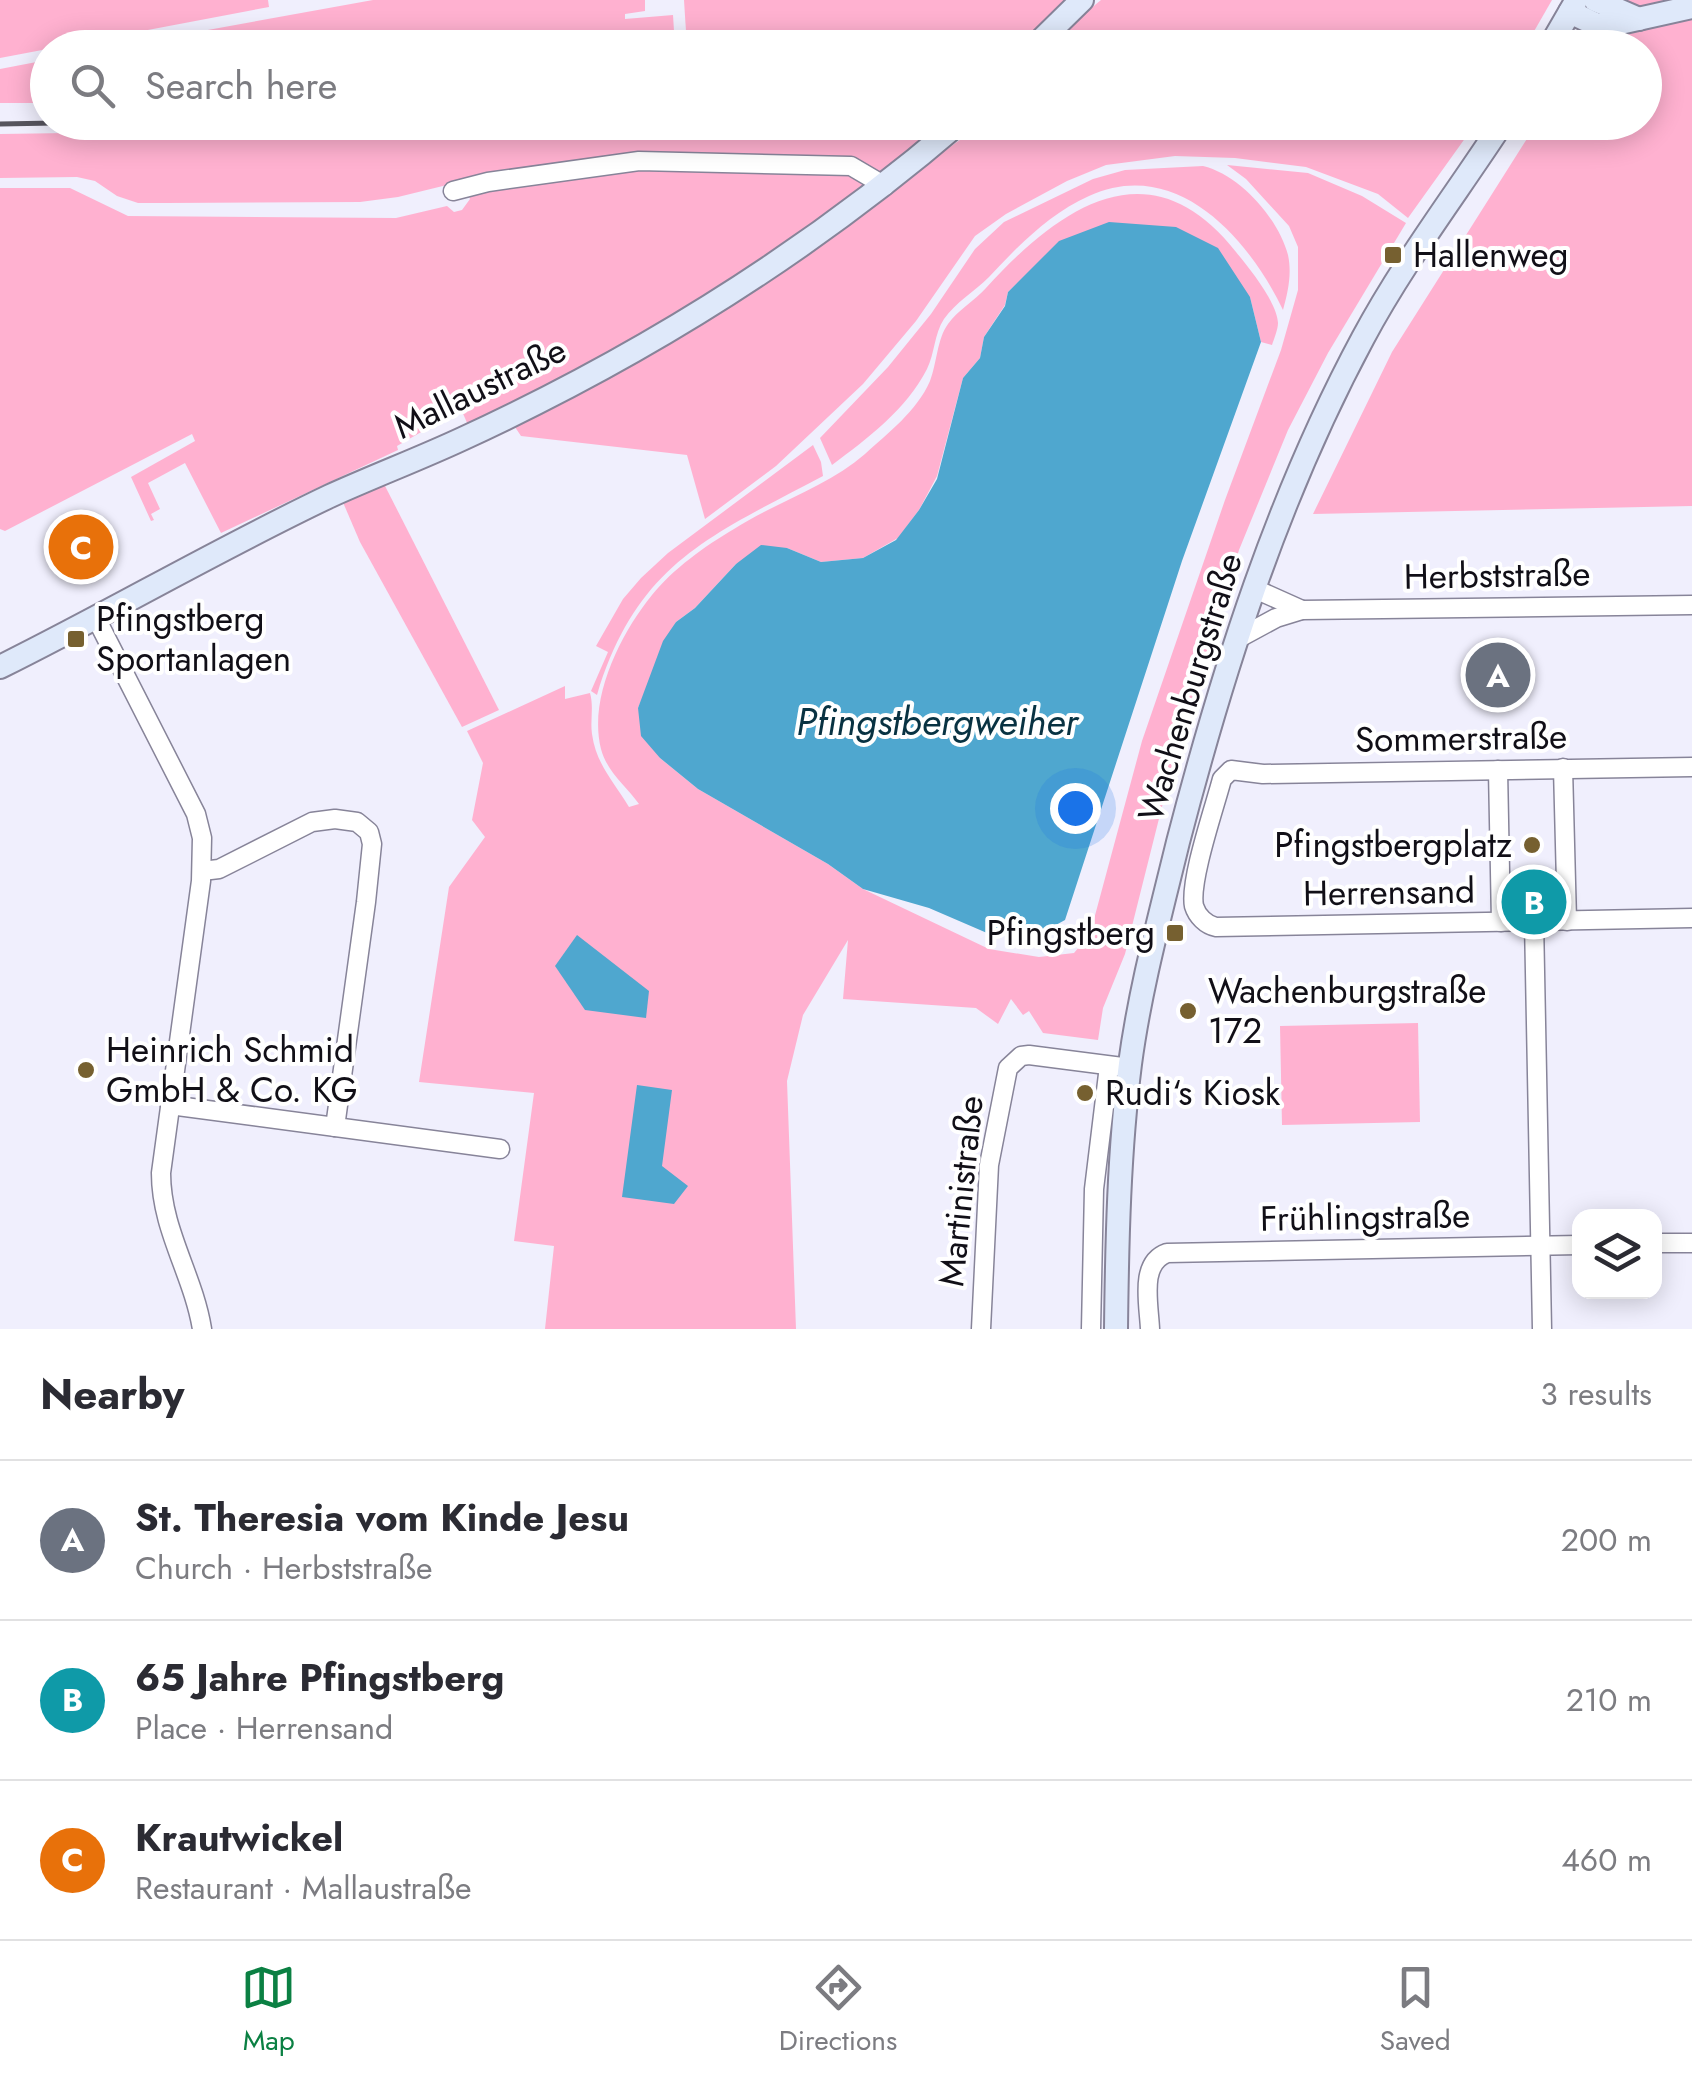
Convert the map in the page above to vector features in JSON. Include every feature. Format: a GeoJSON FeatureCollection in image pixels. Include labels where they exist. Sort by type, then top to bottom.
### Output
{"type":"FeatureCollection","features":[{"type":"Feature","properties":{"kind":"street"},"geometry":{"type":"LineString","coordinates":[[1051,30],[1082,0]]}},
{"type":"Feature","properties":{"kind":"street"},"geometry":{"type":"LineString","coordinates":[[1595,0],[1639,19]]}},
{"type":"Feature","properties":{"kind":"street"},"geometry":{"type":"LineString","coordinates":[[1560,30],[1573,6],[1598,25],[1625,24],[1692,7]]}},
{"type":"Feature","properties":{"kind":"street","name":"Mallaustraße"},"geometry":{"type":"LineString","coordinates":[[0,667],[329,497],[465,438],[632,352],[726,297],[885,186],[939,140]]}},
{"type":"Feature","properties":{"kind":"street","name":"Wachenburgstraße"},"geometry":{"type":"LineString","coordinates":[[1090,1329],[1094,1190],[1120,1067],[1194,779],[1253,594],[1302,465],[1362,341],[1492,140]]}},
{"type":"Feature","properties":{"kind":"street"},"geometry":{"type":"LineString","coordinates":[[453,191],[488,182],[640,160],[851,166],[885,186]]}},
{"type":"Feature","properties":{"kind":"street"},"geometry":{"type":"LineString","coordinates":[[1253,594],[1276,618]]}},
{"type":"Feature","properties":{"kind":"street","name":"Herbststraße"},"geometry":{"type":"LineString","coordinates":[[1253,594],[1302,610]]}},
{"type":"Feature","properties":{"kind":"street","name":"Herbststraße"},"geometry":{"type":"LineString","coordinates":[[1239,638],[1276,618],[1302,610],[1692,604]]}},
{"type":"Feature","properties":{"kind":"street"},"geometry":{"type":"LineString","coordinates":[[96,618],[196,814],[202,838],[202,871],[161,1196],[168,1231],[198,1308],[202,1329]]}},
{"type":"Feature","properties":{"kind":"street","name":"Sommerstraße"},"geometry":{"type":"LineString","coordinates":[[1231,770],[1264,774],[1692,767]]}},
{"type":"Feature","properties":{"kind":"street"},"geometry":{"type":"LineString","coordinates":[[1563,768],[1567,921]]}},
{"type":"Feature","properties":{"kind":"street","name":"Wachenburgstraße"},"geometry":{"type":"LineString","coordinates":[[1208,926],[1194,909],[1194,888],[1222,779],[1231,770]]}},
{"type":"Feature","properties":{"kind":"street"},"geometry":{"type":"LineString","coordinates":[[1498,770],[1501,922]]}},
{"type":"Feature","properties":{"kind":"street"},"geometry":{"type":"LineString","coordinates":[[202,871],[219,869],[312,822],[357,822],[368,832],[372,844],[366,902],[335,1127]]}},
{"type":"Feature","properties":{"kind":"street","name":"Herrensand"},"geometry":{"type":"LineString","coordinates":[[1208,926],[1692,918]]}},
{"type":"Feature","properties":{"kind":"street"},"geometry":{"type":"LineString","coordinates":[[1534,921],[1542,1329]]}},
{"type":"Feature","properties":{"kind":"street","name":"Martinistraße"},"geometry":{"type":"LineString","coordinates":[[981,1329],[989,1165],[1008,1068],[1013,1061],[1030,1055],[1120,1067]]}},
{"type":"Feature","properties":{"kind":"street","name":"Wachenburgstraße"},"geometry":{"type":"LineString","coordinates":[[1116,1329],[1120,1067]]}},
{"type":"Feature","properties":{"kind":"street"},"geometry":{"type":"LineString","coordinates":[[170,1105],[500,1149]]}},
{"type":"Feature","properties":{"kind":"street"},"geometry":{"type":"LineString","coordinates":[[1662,1243],[1692,1243]]}},
{"type":"Feature","properties":{"kind":"street","name":"Frühlingstraße"},"geometry":{"type":"LineString","coordinates":[[1150,1329],[1149,1272],[1154,1260],[1171,1252],[1572,1245]]}},
{"type":"Feature","properties":{"kind":"shaded area"},"geometry":{"type":"Polygon","coordinates":[[[0,0],[268,0],[269,7],[148,30],[30,30],[30,52],[0,58],[0,0]]]}},
{"type":"Feature","properties":{"kind":"shaded area"},"geometry":{"type":"Polygon","coordinates":[[[373,0],[645,0],[645,11],[625,14],[625,19],[673,15],[674,30],[208,30],[373,0]]]}},
{"type":"Feature","properties":{"kind":"shaded area"},"geometry":{"type":"Polygon","coordinates":[[[684,0],[1072,0],[1041,30],[686,30],[684,0]]]}},
{"type":"Feature","properties":{"kind":"shaded area"},"geometry":{"type":"Polygon","coordinates":[[[1101,0],[1552,0],[1535,30],[1065,30],[1101,0]]]}},
{"type":"Feature","properties":{"kind":"shaded area"},"geometry":{"type":"Polygon","coordinates":[[[1624,0],[1692,0],[1692,506],[1313,514],[1392,352],[1526,140],[1662,140],[1662,30],[1625,30],[1634,22],[1624,0]]]}},
{"type":"Feature","properties":{"kind":"shaded area"},"geometry":{"type":"Polygon","coordinates":[[[30,63],[30,103],[0,103],[0,69],[30,63]]]}},
{"type":"Feature","properties":{"kind":"shaded area"},"geometry":{"type":"Polygon","coordinates":[[[0,134],[30,134],[30,140],[926,140],[888,174],[681,155],[451,184],[360,202],[138,203],[117,196],[95,181],[77,177],[0,178],[0,134]]]}},
{"type":"Feature","properties":{"kind":"shaded area"},"geometry":{"type":"Polygon","coordinates":[[[960,140],[1464,140],[1408,218],[1378,194],[1306,167],[1235,158],[1175,156],[1106,165],[1067,181],[975,236],[916,321],[863,384],[776,466],[705,519],[687,455],[521,436],[511,421],[879,199],[960,140]]]}},
{"type":"Feature","properties":{"kind":"shaded area"},"geometry":{"type":"Polygon","coordinates":[[[1227,165],[1308,173],[1362,196],[1406,223],[1328,353],[1288,430],[1239,550],[1180,735],[1125,954],[1103,1008],[1098,1040],[1043,1033],[1029,1011],[1023,1015],[1011,999],[998,1024],[976,1008],[843,999],[848,940],[803,1015],[787,1081],[796,1329],[545,1329],[554,1246],[514,1241],[534,1093],[419,1082],[449,887],[485,837],[472,820],[483,763],[467,731],[565,686],[565,699],[590,693],[597,755],[629,807],[639,804],[604,757],[598,729],[599,709],[619,647],[660,585],[712,543],[750,519],[850,466],[892,430],[924,392],[948,324],[1044,233],[1075,212],[1106,199],[1138,194],[1171,200],[1204,219],[1262,286],[1278,323],[1272,345],[1261,342],[1250,297],[1030,271],[1008,292],[1005,305],[984,337],[980,358],[963,378],[937,476],[898,538],[863,558],[821,562],[787,548],[736,564],[695,608],[676,622],[638,708],[660,758],[698,789],[828,864],[863,889],[989,949],[1039,957],[1074,953],[1090,934],[1142,741],[1281,350],[1298,290],[1298,247],[1289,226],[1246,179],[1227,165]]]}},
{"type":"Feature","properties":{"kind":"shaded area"},"geometry":{"type":"Polygon","coordinates":[[[1203,166],[1244,188],[1276,227],[1289,262],[1283,310],[1251,257],[1206,211],[1180,196],[1152,187],[1121,187],[1089,196],[1035,232],[954,308],[944,319],[927,369],[908,398],[872,434],[832,465],[820,438],[888,367],[931,314],[975,249],[1004,222],[1093,179],[1125,170],[1203,166]]]}},
{"type":"Feature","properties":{"kind":"shaded area"},"geometry":{"type":"Polygon","coordinates":[[[603,169],[850,173],[863,183],[864,191],[640,341],[468,425],[461,409],[397,446],[398,450],[221,533],[185,463],[148,483],[160,509],[151,514],[151,521],[131,477],[195,441],[192,434],[5,531],[0,529],[0,188],[70,188],[128,216],[396,218],[447,206],[454,212],[462,210],[469,196],[479,190],[603,169]]]}},
{"type":"Feature","properties":{"kind":"shaded area"},"geometry":{"type":"Polygon","coordinates":[[[813,445],[823,476],[746,517],[683,558],[633,614],[597,695],[591,691],[608,652],[596,646],[623,599],[641,578],[668,553],[813,445]]]}},
{"type":"Feature","properties":{"kind":"shaded area"},"geometry":{"type":"Polygon","coordinates":[[[382,480],[499,710],[462,727],[360,542],[342,500],[382,480]]]}},
{"type":"Feature","properties":{"kind":"shaded area"},"geometry":{"type":"Polygon","coordinates":[[[1418,1023],[1420,1122],[1282,1125],[1280,1026],[1418,1023]]]}},
{"type":"Feature","properties":{"kind":"water","name":"Pfingstbergweiher"},"geometry":{"type":"Polygon","coordinates":[[[1109,222],[1176,227],[1218,248],[1250,297],[1261,342],[1182,561],[1065,920],[1032,938],[987,933],[929,908],[863,889],[828,864],[698,789],[660,758],[641,736],[638,708],[663,641],[676,622],[761,545],[787,548],[821,562],[863,558],[896,540],[937,479],[963,378],[980,358],[984,337],[1005,306],[1008,292],[1059,241],[1109,222]]]}},
{"type":"Feature","properties":{"kind":"water"},"geometry":{"type":"Polygon","coordinates":[[[577,935],[649,991],[646,1018],[585,1010],[555,966],[577,935]]]}},
{"type":"Feature","properties":{"kind":"water"},"geometry":{"type":"Polygon","coordinates":[[[637,1085],[672,1090],[662,1166],[688,1186],[674,1204],[622,1197],[637,1085]]]}},
{"type":"Feature","properties":{"kind":"railway"},"geometry":{"type":"LineString","coordinates":[[0,124],[30,123]]}},
{"type":"Feature","properties":{"kind":"place","name":"Hallenweg"},"geometry":{"type":"Point","coordinates":[1393,255]}},
{"type":"Feature","properties":{"kind":"place","name":"Krautwickel"},"geometry":{"type":"Point","coordinates":[81,547]}},
{"type":"Feature","properties":{"kind":"place","name":"Pfingstberg Sportanlagen"},"geometry":{"type":"Point","coordinates":[76,639]}},
{"type":"Feature","properties":{"kind":"place","name":"St. Theresia vom Kinde Jesu"},"geometry":{"type":"Point","coordinates":[1498,675]}},
{"type":"Feature","properties":{"kind":"place","name":"Pfingstbergplatz"},"geometry":{"type":"Point","coordinates":[1532,845]}},
{"type":"Feature","properties":{"kind":"place","name":"65 Jahre Pfingstberg"},"geometry":{"type":"Point","coordinates":[1534,902]}},
{"type":"Feature","properties":{"kind":"place","name":"Pfingstberg"},"geometry":{"type":"Point","coordinates":[1175,933]}},
{"type":"Feature","properties":{"kind":"place","name":"Wachenburgstraße 172"},"geometry":{"type":"Point","coordinates":[1188,1011]}},
{"type":"Feature","properties":{"kind":"place","name":"Heinrich Schmid GmbH & Co. KG"},"geometry":{"type":"Point","coordinates":[86,1070]}},
{"type":"Feature","properties":{"kind":"place","name":"Rudi‘s Kiosk"},"geometry":{"type":"Point","coordinates":[1085,1093]}}]}
